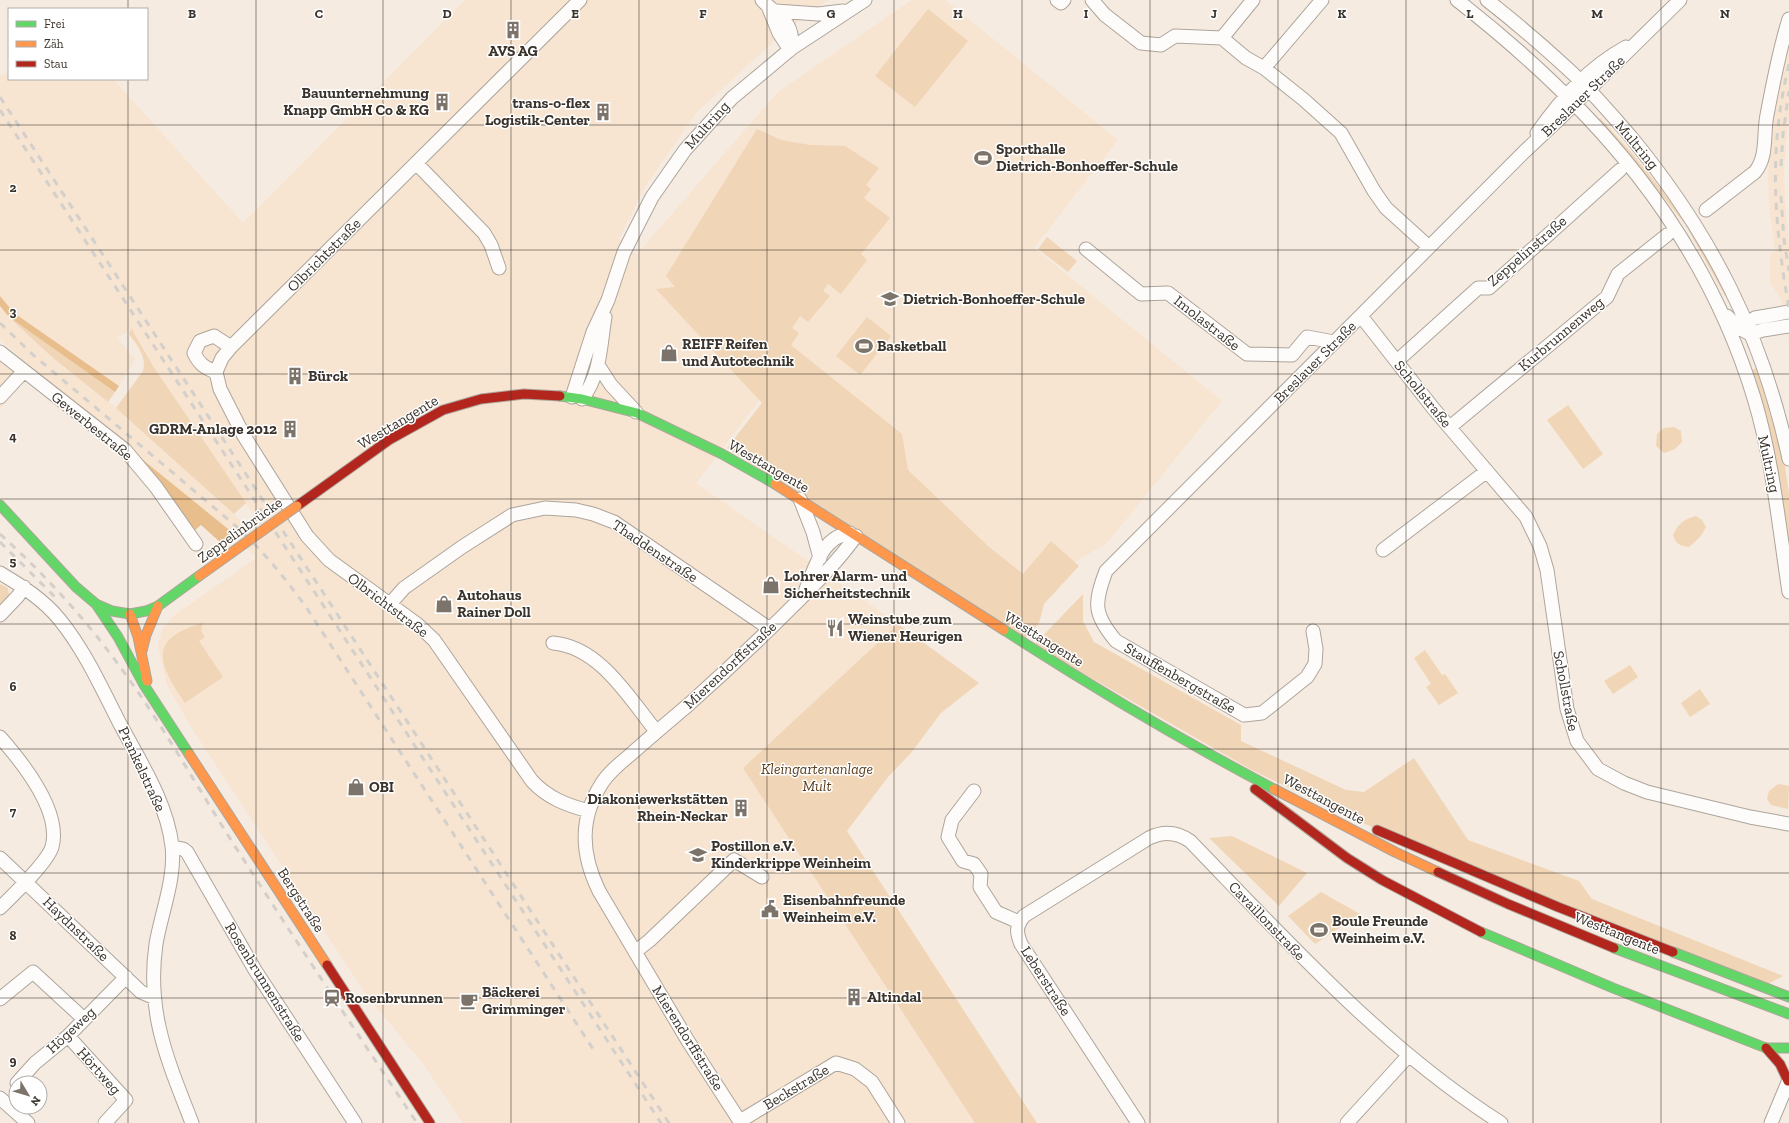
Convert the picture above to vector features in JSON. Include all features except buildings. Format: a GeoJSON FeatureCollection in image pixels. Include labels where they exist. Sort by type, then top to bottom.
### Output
{"type":"FeatureCollection","features":[{"type":"Feature","properties":{"kind":"main road","name":"Westtangente"},"geometry":{"type":"LineString","coordinates":[[297,506],[389,440],[443,410],[481,399],[524,394],[577,398],[637,413],[722,454],[800,500],[1058,666],[1204,753],[1395,852],[1508,904],[1615,948],[1789,1014]]}},
{"type":"Feature","properties":{"kind":"main road"},"geometry":{"type":"LineString","coordinates":[[0,505],[76,587],[96,604],[112,611],[130,614],[146,611],[158,606]]}},
{"type":"Feature","properties":{"kind":"main road","name":"Zeppelinbrücke"},"geometry":{"type":"LineString","coordinates":[[158,606],[297,506]]}},
{"type":"Feature","properties":{"kind":"main road","name":"Bergstraße"},"geometry":{"type":"LineString","coordinates":[[96,604],[149,692],[430,1123]]}},
{"type":"Feature","properties":{"kind":"main road"},"geometry":{"type":"LineString","coordinates":[[142,654],[146,635],[158,606]]}},
{"type":"Feature","properties":{"kind":"main road"},"geometry":{"type":"LineString","coordinates":[[126,654],[126,629],[130,614]]}},
{"type":"Feature","properties":{"kind":"main road","name":"Bergstraße"},"geometry":{"type":"LineString","coordinates":[[130,614],[138,637],[149,692]]}},
{"type":"Feature","properties":{"kind":"main road"},"geometry":{"type":"LineString","coordinates":[[1204,753],[1347,858],[1396,887],[1493,938],[1613,988],[1766,1048],[1787,1049]]}},
{"type":"Feature","properties":{"kind":"main road"},"geometry":{"type":"LineString","coordinates":[[1296,800],[1366,826],[1558,907],[1789,997]]}},
{"type":"Feature","properties":{"kind":"main road"},"geometry":{"type":"LineString","coordinates":[[1774,992],[1784,987]]}},
{"type":"Feature","properties":{"kind":"main road"},"geometry":{"type":"LineString","coordinates":[[1766,1048],[1780,1064],[1789,1080]]}},
{"type":"Feature","properties":{"kind":"street","name":"Olbrichtstraße"},"geometry":{"type":"LineString","coordinates":[[580,0],[231,347],[222,358],[216,372],[220,389],[244,436],[307,536],[329,560],[390,604],[434,640],[537,786],[552,798],[589,811]]}},
{"type":"Feature","properties":{"kind":"street","name":"Multring"},"geometry":{"type":"LineString","coordinates":[[577,398],[593,332],[608,300],[624,252],[652,198],[685,150],[732,98],[791,49],[865,0]]}},
{"type":"Feature","properties":{"kind":"street"},"geometry":{"type":"LineString","coordinates":[[1057,0],[1061,3],[1064,0]]}},
{"type":"Feature","properties":{"kind":"street"},"geometry":{"type":"LineString","coordinates":[[1092,0],[1105,15],[1142,43],[1161,45],[1175,36],[1222,38],[1246,58],[1264,68],[1303,99],[1341,133],[1374,191],[1386,208],[1429,248]]}},
{"type":"Feature","properties":{"kind":"street"},"geometry":{"type":"LineString","coordinates":[[1222,38],[1253,0]]}},
{"type":"Feature","properties":{"kind":"street"},"geometry":{"type":"LineString","coordinates":[[1264,68],[1322,0]]}},
{"type":"Feature","properties":{"kind":"street","name":"Multring"},"geometry":{"type":"LineString","coordinates":[[1457,0],[1499,34],[1566,94],[1625,158],[1663,208],[1678,230],[1719,307],[1740,330],[1752,334],[1778,412],[1789,459]]}},
{"type":"Feature","properties":{"kind":"street","name":"Multring"},"geometry":{"type":"LineString","coordinates":[[1488,0],[1580,80],[1589,90],[1658,170],[1693,220],[1716,259],[1740,330],[1754,399],[1771,467],[1789,592]]}},
{"type":"Feature","properties":{"kind":"street","name":"Breslauer Straße"},"geometry":{"type":"LineString","coordinates":[[1106,571],[1524,152],[1575,104],[1680,0]]}},
{"type":"Feature","properties":{"kind":"street"},"geometry":{"type":"LineString","coordinates":[[768,6],[818,14],[849,10]]}},
{"type":"Feature","properties":{"kind":"street"},"geometry":{"type":"LineString","coordinates":[[768,6],[779,33],[791,49]]}},
{"type":"Feature","properties":{"kind":"street"},"geometry":{"type":"LineString","coordinates":[[1706,210],[1755,172],[1760,166],[1763,157],[1766,118],[1779,52],[1789,19]]}},
{"type":"Feature","properties":{"kind":"street","name":"Breslauer Straße"},"geometry":{"type":"LineString","coordinates":[[1524,152],[1566,94],[1580,80],[1613,54],[1641,38]]}},
{"type":"Feature","properties":{"kind":"street"},"geometry":{"type":"LineString","coordinates":[[416,163],[484,232],[492,245],[499,268]]}},
{"type":"Feature","properties":{"kind":"street","name":"Zeppelinstraße"},"geometry":{"type":"LineString","coordinates":[[1397,361],[1478,288],[1489,288],[1620,170]]}},
{"type":"Feature","properties":{"kind":"street","name":"Kurbrunnenweg"},"geometry":{"type":"LineString","coordinates":[[1450,427],[1606,297],[1618,274],[1667,235]]}},
{"type":"Feature","properties":{"kind":"street","name":"Imolastraße"},"geometry":{"type":"LineString","coordinates":[[1086,249],[1141,294],[1168,293],[1248,354],[1292,355],[1307,337],[1334,342]]}},
{"type":"Feature","properties":{"kind":"street","name":"Multring"},"geometry":{"type":"LineString","coordinates":[[577,398],[593,384],[598,365],[608,300]]}},
{"type":"Feature","properties":{"kind":"street"},"geometry":{"type":"LineString","coordinates":[[1740,330],[1765,316],[1789,312]]}},
{"type":"Feature","properties":{"kind":"street","name":"Schollstraße"},"geometry":{"type":"LineString","coordinates":[[1361,316],[1450,427],[1526,517],[1540,546],[1547,570],[1567,709],[1577,741],[1598,769],[1624,783],[1647,792],[1750,817],[1768,819],[1789,824]]}},
{"type":"Feature","properties":{"kind":"street"},"geometry":{"type":"LineString","coordinates":[[1752,334],[1769,328],[1789,326]]}},
{"type":"Feature","properties":{"kind":"street"},"geometry":{"type":"LineString","coordinates":[[216,372],[207,368],[198,360],[194,353],[200,342],[203,339],[214,336],[231,347]]}},
{"type":"Feature","properties":{"kind":"street","name":"Gewerbestraße"},"geometry":{"type":"LineString","coordinates":[[0,352],[125,450],[156,487],[196,544]]}},
{"type":"Feature","properties":{"kind":"street"},"geometry":{"type":"LineString","coordinates":[[598,365],[611,385],[637,413]]}},
{"type":"Feature","properties":{"kind":"street"},"geometry":{"type":"LineString","coordinates":[[0,398],[24,371]]}},
{"type":"Feature","properties":{"kind":"street"},"geometry":{"type":"LineString","coordinates":[[1383,550],[1487,471]]}},
{"type":"Feature","properties":{"kind":"street"},"geometry":{"type":"LineString","coordinates":[[800,500],[813,532],[820,558]]}},
{"type":"Feature","properties":{"kind":"street","name":"Thaddenstraße"},"geometry":{"type":"LineString","coordinates":[[390,604],[404,588],[462,547],[512,515],[545,508],[576,510],[593,514],[614,522],[770,629]]}},
{"type":"Feature","properties":{"kind":"street","name":"Mierendorffstraße"},"geometry":{"type":"LineString","coordinates":[[802,596],[824,548],[834,537],[853,534]]}},
{"type":"Feature","properties":{"kind":"street","name":"Mierendorffstraße"},"geometry":{"type":"LineString","coordinates":[[740,1122],[688,1041],[635,952],[590,872],[585,842],[589,811],[602,782],[613,769],[687,706],[770,629],[844,553],[853,534]]}},
{"type":"Feature","properties":{"kind":"street","name":"Stauffenbergstraße"},"geometry":{"type":"LineString","coordinates":[[1106,571],[1098,593],[1098,611],[1104,628],[1116,641],[1244,716],[1262,713],[1307,677],[1315,664],[1316,650],[1314,631]]}},
{"type":"Feature","properties":{"kind":"street","name":"Prankelstraße"},"geometry":{"type":"LineString","coordinates":[[0,572],[24,587],[48,607],[81,648],[153,787],[165,819],[173,847],[170,875],[156,943],[153,997],[161,1042],[192,1123]]}},
{"type":"Feature","properties":{"kind":"street"},"geometry":{"type":"LineString","coordinates":[[0,615],[24,587]]}},
{"type":"Feature","properties":{"kind":"street"},"geometry":{"type":"LineString","coordinates":[[553,643],[572,647],[599,664],[607,671],[656,731]]}},
{"type":"Feature","properties":{"kind":"street"},"geometry":{"type":"LineString","coordinates":[[0,737],[19,759],[40,790],[53,826],[52,848],[42,864],[0,908]]}},
{"type":"Feature","properties":{"kind":"street"},"geometry":{"type":"LineString","coordinates":[[974,791],[952,820],[948,837],[963,861],[974,864],[980,874],[980,887],[996,912],[1020,922]]}},
{"type":"Feature","properties":{"kind":"street","name":"Schollstraße"},"geometry":{"type":"LineString","coordinates":[[1768,819],[1789,817]]}},
{"type":"Feature","properties":{"kind":"street","name":"Cavaillonstraße"},"geometry":{"type":"LineString","coordinates":[[1020,922],[1024,916],[1149,838],[1159,833],[1181,835],[1190,841],[1340,995],[1409,1056],[1500,1123]]}},
{"type":"Feature","properties":{"kind":"street","name":"Rosenbrunnenstraße"},"geometry":{"type":"LineString","coordinates":[[173,847],[183,849],[187,852],[255,970],[355,1123]]}},
{"type":"Feature","properties":{"kind":"street","name":"Haydnstraße"},"geometry":{"type":"LineString","coordinates":[[0,858],[141,992],[153,997]]}},
{"type":"Feature","properties":{"kind":"street"},"geometry":{"type":"LineString","coordinates":[[635,952],[650,940],[734,860],[762,877]]}},
{"type":"Feature","properties":{"kind":"street","name":"Leberstraße"},"geometry":{"type":"LineString","coordinates":[[1020,922],[1017,927],[1017,934],[1021,944],[1138,1123]]}},
{"type":"Feature","properties":{"kind":"street"},"geometry":{"type":"LineString","coordinates":[[0,999],[33,972],[84,1019]]}},
{"type":"Feature","properties":{"kind":"street","name":"Högeweg"},"geometry":{"type":"LineString","coordinates":[[25,1075],[35,1063],[68,1036],[126,977]]}},
{"type":"Feature","properties":{"kind":"street","name":"Hörtweg"},"geometry":{"type":"LineString","coordinates":[[68,1036],[126,1100],[105,1123]]}},
{"type":"Feature","properties":{"kind":"street"},"geometry":{"type":"LineString","coordinates":[[1347,1123],[1409,1056]]}},
{"type":"Feature","properties":{"kind":"street","name":"Beckstraße"},"geometry":{"type":"LineString","coordinates":[[740,1122],[836,1063],[855,1069],[872,1082],[898,1123]]}},
{"type":"Feature","properties":{"kind":"street"},"geometry":{"type":"LineString","coordinates":[[1771,1123],[1789,1080]]}},
{"type":"Feature","properties":{"kind":"street"},"geometry":{"type":"LineString","coordinates":[[1,1099],[28,1123]]}},
{"type":"Feature","properties":{"kind":"shaded area"},"geometry":{"type":"Polygon","coordinates":[[[465,0],[828,0],[785,31],[697,112],[644,188],[619,239],[637,254],[778,92],[912,0],[945,0],[1118,140],[1034,248],[1222,401],[1107,543],[1035,585],[761,398],[696,483],[898,624],[743,768],[975,1123],[463,1123],[424,1065],[365,993],[191,727],[167,685],[158,646],[162,629],[176,614],[256,558],[233,533],[33,371],[0,409],[0,348],[21,358],[0,339],[0,306],[52,357],[116,408],[246,525],[256,518],[153,366],[131,329],[117,338],[135,359],[119,386],[14,313],[0,296],[0,74],[2,76],[8,71],[8,80],[114,80],[243,223],[465,0]]]}},
{"type":"Feature","properties":{"kind":"shaded area"},"geometry":{"type":"Polygon","coordinates":[[[1789,38],[1789,115],[1784,167],[1785,204],[1789,241],[1789,342],[1781,299],[1770,282],[1770,255],[1775,251],[1769,204],[1768,175],[1775,98],[1789,38]]]}},
{"type":"Feature","properties":{"kind":"shaded area"},"geometry":{"type":"Polygon","coordinates":[[[0,296],[14,313],[119,386],[115,392],[9,317],[0,306],[0,296]]]}},
{"type":"Feature","properties":{"kind":"shaded area"},"geometry":{"type":"Polygon","coordinates":[[[127,447],[233,533],[221,543],[201,525],[194,531],[127,447]]]}},
{"type":"Feature","properties":{"kind":"green space"},"geometry":{"type":"Polygon","coordinates":[[[928,9],[968,41],[915,107],[875,76],[928,9]]]}},
{"type":"Feature","properties":{"kind":"green space"},"geometry":{"type":"Polygon","coordinates":[[[1600,118],[1631,152],[1688,223],[1728,294],[1725,296],[1685,224],[1629,154],[1598,120],[1600,118]]]}},
{"type":"Feature","properties":{"kind":"green space"},"geometry":{"type":"Polygon","coordinates":[[[757,129],[781,140],[810,145],[845,146],[879,168],[866,185],[871,189],[864,198],[890,218],[861,254],[867,260],[841,294],[828,284],[823,291],[830,296],[808,322],[800,316],[792,328],[799,333],[791,345],[902,434],[908,470],[988,546],[1023,574],[1051,541],[1079,566],[1044,604],[1039,623],[1024,640],[727,448],[762,403],[656,289],[675,287],[666,276],[757,129]]]}},
{"type":"Feature","properties":{"kind":"green space"},"geometry":{"type":"Polygon","coordinates":[[[1047,237],[1077,261],[1068,272],[1038,249],[1047,237]]]}},
{"type":"Feature","properties":{"kind":"green space"},"geometry":{"type":"Polygon","coordinates":[[[9,317],[115,392],[108,402],[52,357],[9,317]]]}},
{"type":"Feature","properties":{"kind":"green space","name":"Basketball"},"geometry":{"type":"Polygon","coordinates":[[[867,317],[891,336],[860,375],[836,356],[867,317]]]}},
{"type":"Feature","properties":{"kind":"green space"},"geometry":{"type":"Polygon","coordinates":[[[131,328],[153,366],[246,503],[234,514],[116,408],[143,371],[144,366],[144,361],[138,347],[129,334],[131,328]]]}},
{"type":"Feature","properties":{"kind":"green space"},"geometry":{"type":"Polygon","coordinates":[[[1759,367],[1784,459],[1789,494],[1789,548],[1751,370],[1759,367]]]}},
{"type":"Feature","properties":{"kind":"green space"},"geometry":{"type":"Polygon","coordinates":[[[1568,405],[1603,454],[1583,469],[1547,420],[1568,405]]]}},
{"type":"Feature","properties":{"kind":"green space"},"geometry":{"type":"Polygon","coordinates":[[[1674,427],[1681,431],[1682,442],[1675,449],[1664,453],[1656,446],[1657,434],[1664,428],[1674,427]]]}},
{"type":"Feature","properties":{"kind":"green space"},"geometry":{"type":"Polygon","coordinates":[[[1696,516],[1702,520],[1706,527],[1701,536],[1689,547],[1679,544],[1673,535],[1675,531],[1682,522],[1696,516]]]}},
{"type":"Feature","properties":{"kind":"green space"},"geometry":{"type":"Polygon","coordinates":[[[0,584],[8,588],[10,601],[0,612],[0,584]]]}},
{"type":"Feature","properties":{"kind":"green space"},"geometry":{"type":"Polygon","coordinates":[[[1083,594],[1083,621],[1094,642],[1241,725],[1241,741],[1346,790],[1364,792],[1414,758],[1468,840],[1579,881],[1592,899],[1783,976],[1766,985],[1405,841],[1344,815],[1250,769],[1034,645],[1083,594]]]}},
{"type":"Feature","properties":{"kind":"green space"},"geometry":{"type":"Polygon","coordinates":[[[203,622],[201,631],[205,637],[199,641],[223,677],[185,703],[171,681],[164,663],[163,654],[165,646],[170,639],[181,631],[203,622]]]}},
{"type":"Feature","properties":{"kind":"green space","name":"Kleingartenanlage Mult"},"geometry":{"type":"Polygon","coordinates":[[[898,624],[979,683],[941,713],[911,753],[888,777],[847,831],[1037,1123],[975,1123],[743,768],[898,624]]]}},
{"type":"Feature","properties":{"kind":"green space"},"geometry":{"type":"Polygon","coordinates":[[[1425,650],[1442,675],[1445,674],[1458,693],[1439,705],[1426,687],[1431,684],[1414,658],[1425,650]]]}},
{"type":"Feature","properties":{"kind":"green space"},"geometry":{"type":"Polygon","coordinates":[[[1630,665],[1638,677],[1613,694],[1604,681],[1630,665]]]}},
{"type":"Feature","properties":{"kind":"green space"},"geometry":{"type":"Polygon","coordinates":[[[1700,689],[1710,704],[1690,717],[1681,703],[1700,689]]]}},
{"type":"Feature","properties":{"kind":"green space"},"geometry":{"type":"Polygon","coordinates":[[[1778,784],[1789,786],[1788,809],[1771,805],[1767,799],[1769,791],[1778,784]]]}},
{"type":"Feature","properties":{"kind":"green space"},"geometry":{"type":"Polygon","coordinates":[[[1232,836],[1307,873],[1279,906],[1209,838],[1232,836]]]}},
{"type":"Feature","properties":{"kind":"green space","name":"Boule Freunde Weinheim e.V."},"geometry":{"type":"Polygon","coordinates":[[[1321,892],[1360,914],[1315,944],[1288,916],[1321,892]]]}},
{"type":"Feature","properties":{"kind":"railway"},"geometry":{"type":"LineString","coordinates":[[1789,64],[1782,96],[1776,157],[1777,216],[1789,309]]}},
{"type":"Feature","properties":{"kind":"railway"},"geometry":{"type":"LineString","coordinates":[[1781,166],[1783,134],[1789,91]]}},
{"type":"Feature","properties":{"kind":"railway"},"geometry":{"type":"LineString","coordinates":[[0,97],[669,1123]]}},
{"type":"Feature","properties":{"kind":"railway"},"geometry":{"type":"LineString","coordinates":[[0,110],[661,1123]]}},
{"type":"Feature","properties":{"kind":"railway"},"geometry":{"type":"LineString","coordinates":[[1781,196],[1784,240],[1789,271]]}},
{"type":"Feature","properties":{"kind":"railway"},"geometry":{"type":"LineString","coordinates":[[0,323],[31,353],[237,527],[265,555],[282,575],[306,607],[595,1052]]}},
{"type":"Feature","properties":{"kind":"railway"},"geometry":{"type":"LineString","coordinates":[[0,534],[46,578],[75,610],[131,682],[161,726],[231,840],[277,911],[417,1123]]}},
{"type":"Feature","properties":{"kind":"railway"},"geometry":{"type":"LineString","coordinates":[[0,542],[55,597]]}},
{"type":"Feature","properties":{"kind":"traffic: fast"},"geometry":{"type":"LineString","coordinates":[[560,396],[582,399],[637,413],[722,454],[775,484]]}},
{"type":"Feature","properties":{"kind":"traffic: fast"},"geometry":{"type":"LineString","coordinates":[[0,505],[76,587],[96,604],[112,611],[130,614],[146,611],[158,606],[199,576]]}},
{"type":"Feature","properties":{"kind":"traffic: fast"},"geometry":{"type":"LineString","coordinates":[[96,604],[118,637],[144,685],[189,754]]}},
{"type":"Feature","properties":{"kind":"traffic: fast"},"geometry":{"type":"LineString","coordinates":[[1004,630],[1137,712],[1205,752],[1274,789]]}},
{"type":"Feature","properties":{"kind":"traffic: fast"},"geometry":{"type":"LineString","coordinates":[[1481,932],[1613,988],[1766,1048],[1789,1048]]}},
{"type":"Feature","properties":{"kind":"traffic: fast"},"geometry":{"type":"LineString","coordinates":[[1614,948],[1789,1014]]}},
{"type":"Feature","properties":{"kind":"traffic: fast"},"geometry":{"type":"LineString","coordinates":[[1673,952],[1789,997]]}},
{"type":"Feature","properties":{"kind":"traffic: slow"},"geometry":{"type":"LineString","coordinates":[[775,484],[1004,630]]}},
{"type":"Feature","properties":{"kind":"traffic: slow"},"geometry":{"type":"LineString","coordinates":[[199,576],[297,506]]}},
{"type":"Feature","properties":{"kind":"traffic: slow"},"geometry":{"type":"LineString","coordinates":[[142,651],[146,635],[158,606]]}},
{"type":"Feature","properties":{"kind":"traffic: slow"},"geometry":{"type":"LineString","coordinates":[[130,614],[138,637],[147,681]]}},
{"type":"Feature","properties":{"kind":"traffic: slow"},"geometry":{"type":"LineString","coordinates":[[189,754],[327,965]]}},
{"type":"Feature","properties":{"kind":"traffic: slow"},"geometry":{"type":"LineString","coordinates":[[1274,789],[1395,852],[1438,872]]}},
{"type":"Feature","properties":{"kind":"traffic: jam"},"geometry":{"type":"LineString","coordinates":[[297,506],[389,440],[443,410],[481,399],[524,394],[560,396]]}},
{"type":"Feature","properties":{"kind":"traffic: jam"},"geometry":{"type":"LineString","coordinates":[[1255,789],[1347,858],[1382,880],[1481,932]]}},
{"type":"Feature","properties":{"kind":"traffic: jam"},"geometry":{"type":"LineString","coordinates":[[1377,830],[1558,907],[1673,952]]}},
{"type":"Feature","properties":{"kind":"traffic: jam"},"geometry":{"type":"LineString","coordinates":[[1438,872],[1508,904],[1614,948]]}},
{"type":"Feature","properties":{"kind":"traffic: jam"},"geometry":{"type":"LineString","coordinates":[[327,965],[430,1123]]}},
{"type":"Feature","properties":{"kind":"traffic: jam"},"geometry":{"type":"LineString","coordinates":[[1766,1048],[1780,1064],[1788,1081]]}},
{"type":"Feature","properties":{"kind":"place","name":"AVS AG"},"geometry":{"type":"Point","coordinates":[513,30]}},
{"type":"Feature","properties":{"kind":"place","name":"Bauunternehmung Knapp GmbH Co & KG"},"geometry":{"type":"Point","coordinates":[442,102]}},
{"type":"Feature","properties":{"kind":"place","name":"trans-o-flex Logistik-Center"},"geometry":{"type":"Point","coordinates":[603,112]}},
{"type":"Feature","properties":{"kind":"place","name":"Sporthalle Dietrich-Bonhoeffer-Schule"},"geometry":{"type":"Point","coordinates":[983,158]}},
{"type":"Feature","properties":{"kind":"place","name":"Dietrich-Bonhoeffer-Schule"},"geometry":{"type":"Point","coordinates":[890,299]}},
{"type":"Feature","properties":{"kind":"place","name":"Basketball"},"geometry":{"type":"Point","coordinates":[864,346]}},
{"type":"Feature","properties":{"kind":"place","name":"REIFF Reifen und Autotechnik"},"geometry":{"type":"Point","coordinates":[669,353]}},
{"type":"Feature","properties":{"kind":"place","name":"Bürck"},"geometry":{"type":"Point","coordinates":[295,376]}},
{"type":"Feature","properties":{"kind":"place","name":"GDRM-Anlage 2012"},"geometry":{"type":"Point","coordinates":[290,429]}},
{"type":"Feature","properties":{"kind":"place","name":"Lohrer Alarm- und Sicherheitstechnik"},"geometry":{"type":"Point","coordinates":[771,585]}},
{"type":"Feature","properties":{"kind":"place","name":"Autohaus Rainer Doll"},"geometry":{"type":"Point","coordinates":[444,604]}},
{"type":"Feature","properties":{"kind":"place","name":"Weinstube zum Wiener Heurigen"},"geometry":{"type":"Point","coordinates":[835,628]}},
{"type":"Feature","properties":{"kind":"place","name":"OBI"},"geometry":{"type":"Point","coordinates":[356,787]}},
{"type":"Feature","properties":{"kind":"place","name":"Diakoniewerkstätten Rhein-Neckar"},"geometry":{"type":"Point","coordinates":[741,808]}},
{"type":"Feature","properties":{"kind":"place","name":"Postillon e.V. Kinderkrippe Weinheim"},"geometry":{"type":"Point","coordinates":[698,855]}},
{"type":"Feature","properties":{"kind":"place","name":"Eisenbahnfreunde Weinheim e.V."},"geometry":{"type":"Point","coordinates":[770,909]}},
{"type":"Feature","properties":{"kind":"place","name":"Boule Freunde Weinheim e.V."},"geometry":{"type":"Point","coordinates":[1319,930]}},
{"type":"Feature","properties":{"kind":"place","name":"Altindal"},"geometry":{"type":"Point","coordinates":[854,997]}},
{"type":"Feature","properties":{"kind":"place","name":"Rosenbrunnen"},"geometry":{"type":"Point","coordinates":[332,998]}},
{"type":"Feature","properties":{"kind":"place","name":"Bäckerei Grimminger"},"geometry":{"type":"Point","coordinates":[469,1001]}}]}
